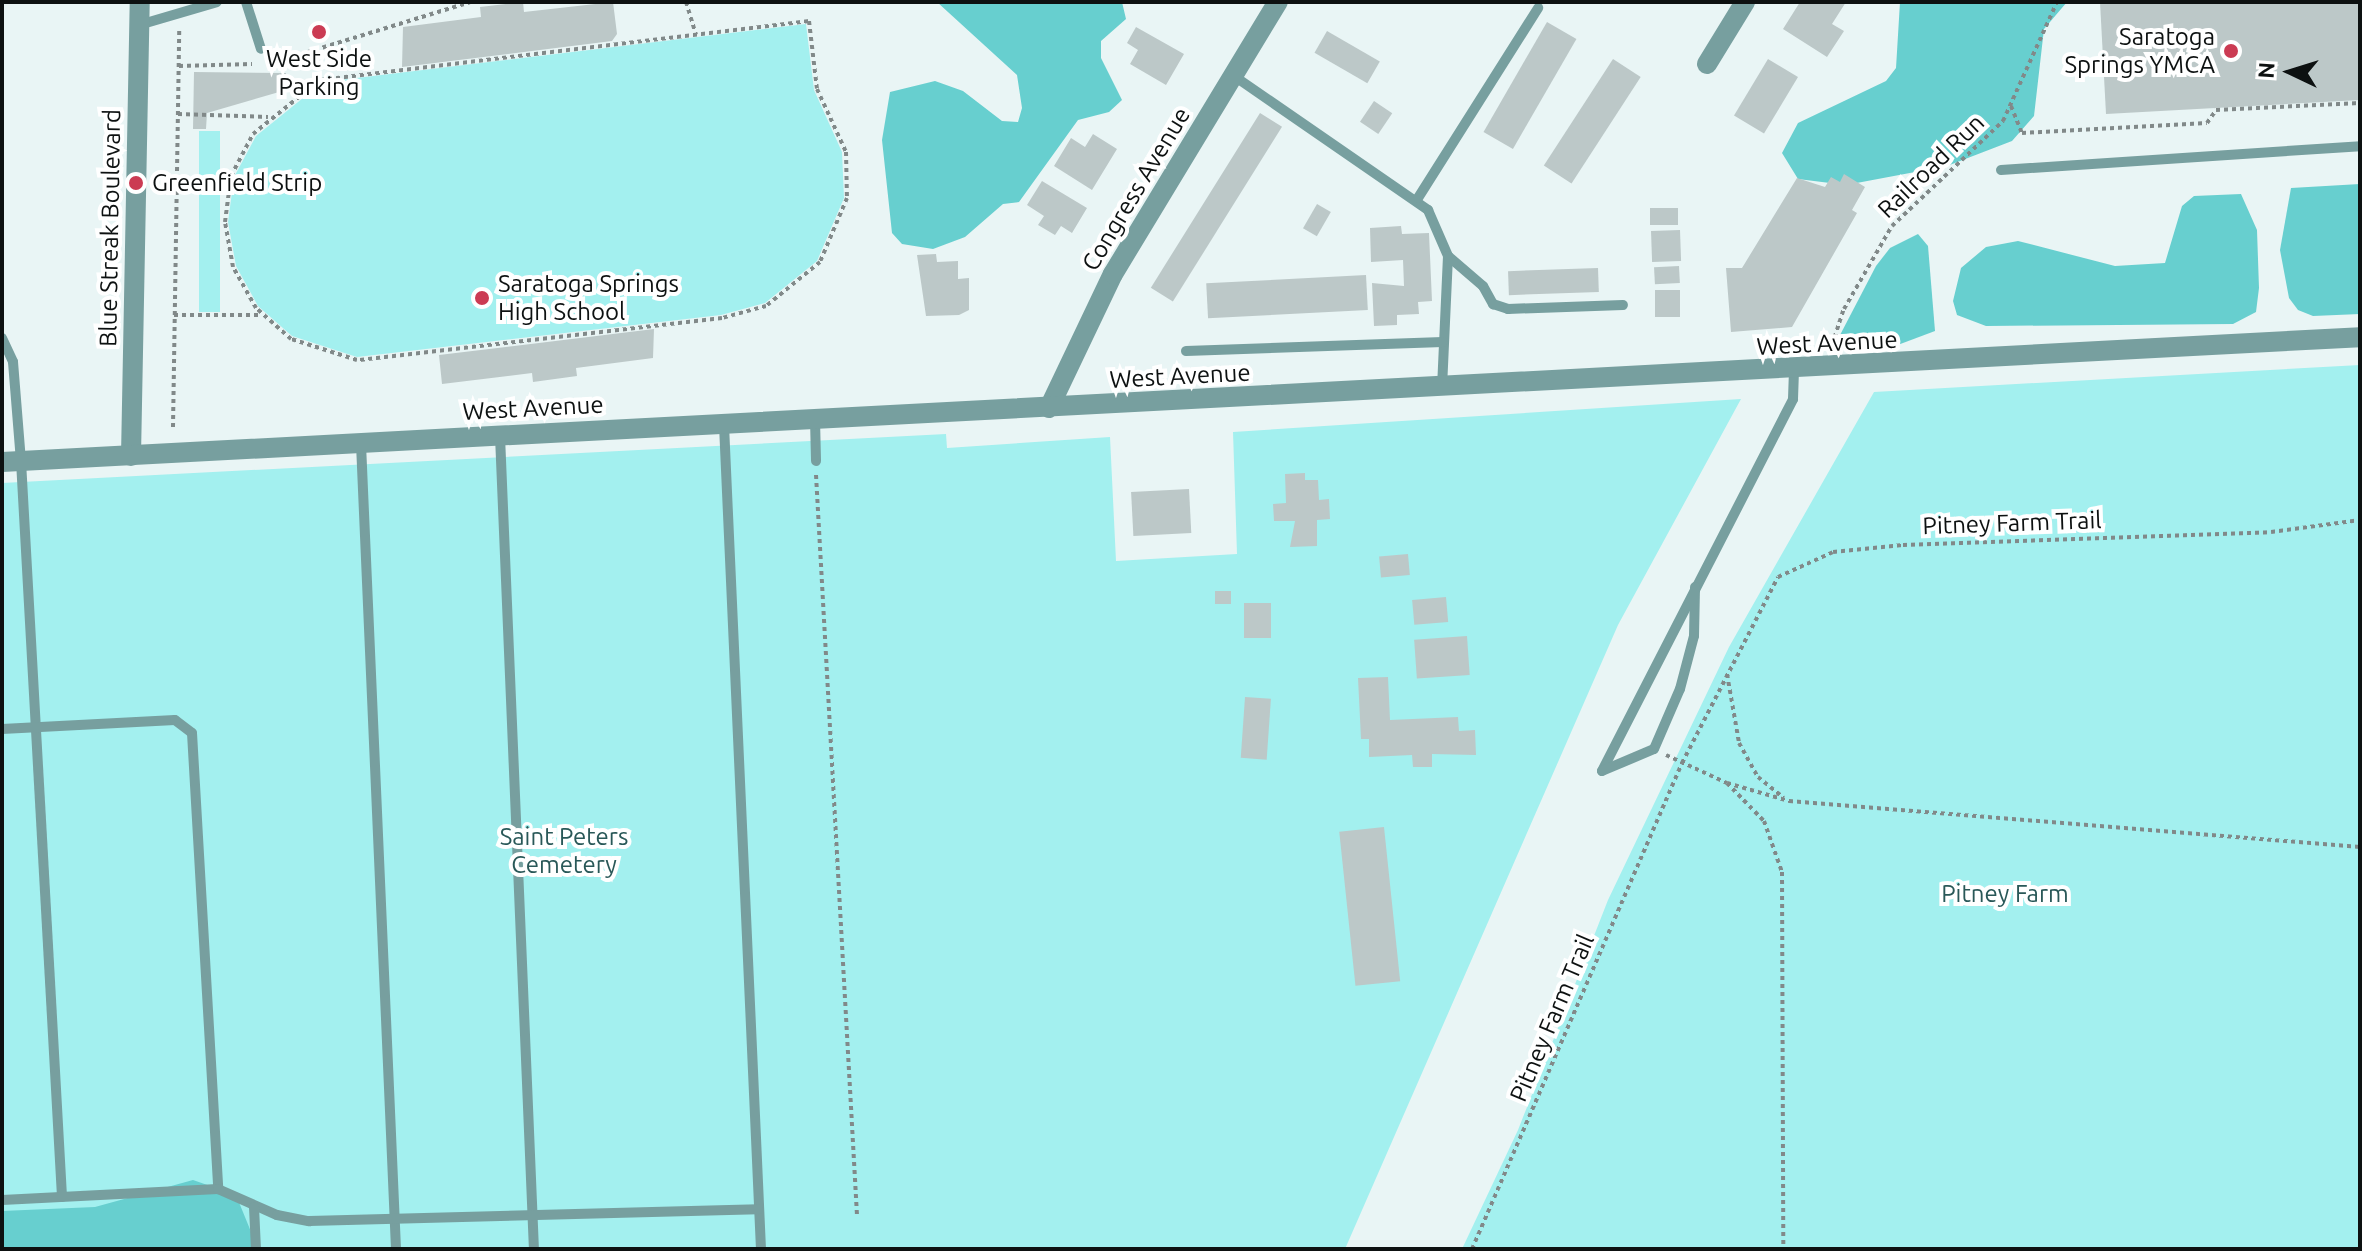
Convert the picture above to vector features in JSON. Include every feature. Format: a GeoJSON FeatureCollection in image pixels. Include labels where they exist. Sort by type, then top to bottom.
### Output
{"type":"FeatureCollection","features":[{"type":"Feature","properties":{"kind":"street","name":"Blue Streak Boulevard"},"geometry":{"type":"LineString","coordinates":[[131,456],[140,2]]}},
{"type":"Feature","properties":{"kind":"street","name":"Congress Avenue"},"geometry":{"type":"LineString","coordinates":[[1049,408],[1113,274],[1278,2]]}},
{"type":"Feature","properties":{"kind":"street"},"geometry":{"type":"LineString","coordinates":[[1707,64],[1745,2]]}},
{"type":"Feature","properties":{"kind":"street","name":"West Avenue"},"geometry":{"type":"LineString","coordinates":[[12,461],[1442,390],[2360,337]]}},
{"type":"Feature","properties":{"kind":"lane"},"geometry":{"type":"LineString","coordinates":[[139,25],[217,2]]}},
{"type":"Feature","properties":{"kind":"lane"},"geometry":{"type":"LineString","coordinates":[[246,2],[261,49]]}},
{"type":"Feature","properties":{"kind":"lane"},"geometry":{"type":"LineString","coordinates":[[1418,198],[1538,8]]}},
{"type":"Feature","properties":{"kind":"lane"},"geometry":{"type":"LineString","coordinates":[[1234,76],[1418,198],[1448,256],[1483,286],[1493,304],[1508,309],[1623,305]]}},
{"type":"Feature","properties":{"kind":"lane"},"geometry":{"type":"LineString","coordinates":[[2001,170],[2360,146]]}},
{"type":"Feature","properties":{"kind":"lane"},"geometry":{"type":"LineString","coordinates":[[1442,390],[1448,256]]}},
{"type":"Feature","properties":{"kind":"lane"},"geometry":{"type":"LineString","coordinates":[[2,338],[13,362],[17,411],[12,461],[36,727],[62,1197]]}},
{"type":"Feature","properties":{"kind":"lane"},"geometry":{"type":"LineString","coordinates":[[1186,351],[1443,342]]}},
{"type":"Feature","properties":{"kind":"lane"},"geometry":{"type":"LineString","coordinates":[[1695,586],[1694,636],[1680,689],[1654,749],[1602,771],[1695,586],[1793,399],[1794,371]]}},
{"type":"Feature","properties":{"kind":"lane"},"geometry":{"type":"LineString","coordinates":[[2,411],[17,411]]}},
{"type":"Feature","properties":{"kind":"lane"},"geometry":{"type":"LineString","coordinates":[[815,419],[816,461]]}},
{"type":"Feature","properties":{"kind":"lane"},"geometry":{"type":"LineString","coordinates":[[724,425],[761,1249]]}},
{"type":"Feature","properties":{"kind":"lane"},"geometry":{"type":"LineString","coordinates":[[500,436],[534,1249]]}},
{"type":"Feature","properties":{"kind":"lane"},"geometry":{"type":"LineString","coordinates":[[361,444],[396,1249]]}},
{"type":"Feature","properties":{"kind":"lane"},"geometry":{"type":"LineString","coordinates":[[2,729],[175,720],[192,733],[218,1189]]}},
{"type":"Feature","properties":{"kind":"lane"},"geometry":{"type":"LineString","coordinates":[[2,1200],[218,1189],[254,1207],[309,1221],[758,1209]]}},
{"type":"Feature","properties":{"kind":"lane"},"geometry":{"type":"LineString","coordinates":[[254,1207],[256,1249]]}},
{"type":"Feature","properties":{"kind":"path"},"geometry":{"type":"LineString","coordinates":[[179,66],[282,63],[470,2]]}},
{"type":"Feature","properties":{"kind":"path"},"geometry":{"type":"LineString","coordinates":[[686,2],[696,34]]}},
{"type":"Feature","properties":{"kind":"path","name":"Railroad Run"},"geometry":{"type":"LineString","coordinates":[[1831,355],[1844,309],[1892,226],[1971,154],[2011,106],[2057,2]]}},
{"type":"Feature","properties":{"kind":"path"},"geometry":{"type":"LineString","coordinates":[[809,21],[817,89],[846,152],[847,198],[826,253],[786,294],[722,318],[380,360],[312,349],[262,315],[233,267],[225,222],[236,165],[268,117],[305,92],[304,82],[809,21]]}},
{"type":"Feature","properties":{"kind":"path"},"geometry":{"type":"LineString","coordinates":[[173,427],[179,29]]}},
{"type":"Feature","properties":{"kind":"path"},"geometry":{"type":"LineString","coordinates":[[2011,106],[2022,133],[2207,123],[2216,110],[2360,103]]}},
{"type":"Feature","properties":{"kind":"path"},"geometry":{"type":"LineString","coordinates":[[178,114],[268,117]]}},
{"type":"Feature","properties":{"kind":"path"},"geometry":{"type":"LineString","coordinates":[[174,315],[262,315]]}},
{"type":"Feature","properties":{"kind":"path"},"geometry":{"type":"LineString","coordinates":[[816,461],[857,1216]]}},
{"type":"Feature","properties":{"kind":"path","name":"Pitney Farm Trail"},"geometry":{"type":"LineString","coordinates":[[1472,1249],[1682,763],[1726,670],[1778,577],[1833,552],[2271,532],[2360,520]]}},
{"type":"Feature","properties":{"kind":"path"},"geometry":{"type":"LineString","coordinates":[[1726,670],[1739,743],[1758,777],[1789,801]]}},
{"type":"Feature","properties":{"kind":"path"},"geometry":{"type":"LineString","coordinates":[[1654,749],[1727,783],[1789,801],[2360,847]]}},
{"type":"Feature","properties":{"kind":"path"},"geometry":{"type":"LineString","coordinates":[[1727,783],[1764,821],[1782,872],[1783,1249]]}},
{"type":"Feature","properties":{"kind":"green space"},"geometry":{"type":"Polygon","coordinates":[[[806,24],[814,90],[842,152],[844,198],[817,261],[765,303],[721,315],[357,357],[292,336],[258,306],[236,266],[228,222],[234,177],[256,136],[308,94],[307,84],[806,24]]]}},
{"type":"Feature","properties":{"kind":"green space"},"geometry":{"type":"Polygon","coordinates":[[[199,131],[220,131],[220,312],[199,312],[199,131]]]}},
{"type":"Feature","properties":{"kind":"green space","name":"Pitney Farm"},"geometry":{"type":"Polygon","coordinates":[[[2360,365],[2360,1249],[1462,1249],[1518,1130],[1608,900],[1729,647],[1874,392],[2360,365]]]}},
{"type":"Feature","properties":{"kind":"green space","name":"Saint Peters Cemetery"},"geometry":{"type":"Polygon","coordinates":[[[1741,399],[1618,625],[1345,1249],[236,1249],[2,1233],[2,483],[946,434],[947,448],[1110,437],[1116,561],[1237,554],[1233,432],[1741,399]]]}},
{"type":"Feature","properties":{"kind":"shaded area"},"geometry":{"type":"Polygon","coordinates":[[[937,2],[1122,2],[1126,19],[1101,41],[1101,58],[1122,100],[1109,112],[1078,120],[1019,202],[1003,204],[965,237],[933,249],[902,244],[892,233],[882,140],[890,92],[935,81],[963,91],[1002,121],[1018,122],[1022,108],[1017,75],[937,2]]]}},
{"type":"Feature","properties":{"kind":"shaded area"},"geometry":{"type":"Polygon","coordinates":[[[1900,2],[2067,2],[2044,29],[2034,116],[2012,141],[1947,166],[1846,185],[1798,179],[1782,153],[1798,123],[1886,81],[1896,68],[1900,2]]]}},
{"type":"Feature","properties":{"kind":"shaded area"},"geometry":{"type":"Polygon","coordinates":[[[2360,184],[2360,314],[2313,316],[2298,310],[2289,298],[2280,250],[2291,188],[2360,184]]]}},
{"type":"Feature","properties":{"kind":"shaded area"},"geometry":{"type":"Polygon","coordinates":[[[2241,194],[2257,230],[2259,288],[2256,312],[2233,324],[1986,326],[1957,315],[1953,301],[1961,268],[1986,247],[2018,241],[2115,266],[2165,263],[2182,206],[2194,196],[2241,194]]]}},
{"type":"Feature","properties":{"kind":"shaded area"},"geometry":{"type":"Polygon","coordinates":[[[1918,234],[1928,246],[1935,331],[1895,346],[1844,351],[1839,337],[1876,266],[1890,248],[1918,234]]]}},
{"type":"Feature","properties":{"kind":"shaded area"},"geometry":{"type":"Polygon","coordinates":[[[193,1180],[236,1195],[258,1249],[2,1249],[2,1211],[95,1207],[193,1180]]]}},
{"type":"Feature","properties":{"kind":"building"},"geometry":{"type":"Polygon","coordinates":[[[523,2],[524,12],[613,2],[617,34],[612,41],[402,67],[403,27],[481,17],[480,7],[523,2]]]}},
{"type":"Feature","properties":{"kind":"building"},"geometry":{"type":"Polygon","coordinates":[[[1800,2],[1846,2],[1832,24],[1844,31],[1827,57],[1783,29],[1800,2]]]}},
{"type":"Feature","properties":{"kind":"building","name":"Saratoga Springs YMCA"},"geometry":{"type":"Polygon","coordinates":[[[2100,2],[2360,2],[2360,100],[2106,114],[2100,2]]]}},
{"type":"Feature","properties":{"kind":"building"},"geometry":{"type":"Polygon","coordinates":[[[1547,22],[1576,39],[1513,149],[1484,132],[1547,22]]]}},
{"type":"Feature","properties":{"kind":"building"},"geometry":{"type":"Polygon","coordinates":[[[1136,27],[1184,54],[1166,85],[1130,64],[1138,50],[1127,43],[1136,27]]]}},
{"type":"Feature","properties":{"kind":"building"},"geometry":{"type":"Polygon","coordinates":[[[1327,31],[1380,62],[1367,83],[1314,53],[1327,31]]]}},
{"type":"Feature","properties":{"kind":"building"},"geometry":{"type":"Polygon","coordinates":[[[1613,59],[1641,77],[1572,183],[1544,166],[1613,59]]]}},
{"type":"Feature","properties":{"kind":"building"},"geometry":{"type":"Polygon","coordinates":[[[1768,59],[1798,77],[1764,134],[1734,116],[1768,59]]]}},
{"type":"Feature","properties":{"kind":"building"},"geometry":{"type":"Polygon","coordinates":[[[194,72],[286,73],[286,90],[207,113],[206,129],[193,129],[194,72]]]}},
{"type":"Feature","properties":{"kind":"building"},"geometry":{"type":"Polygon","coordinates":[[[1374,101],[1392,113],[1378,134],[1360,122],[1374,101]]]}},
{"type":"Feature","properties":{"kind":"building"},"geometry":{"type":"Polygon","coordinates":[[[1260,113],[1282,127],[1173,301],[1151,288],[1260,113]]]}},
{"type":"Feature","properties":{"kind":"building"},"geometry":{"type":"Polygon","coordinates":[[[1093,134],[1117,149],[1092,190],[1054,166],[1071,138],[1085,147],[1093,134]]]}},
{"type":"Feature","properties":{"kind":"building"},"geometry":{"type":"Polygon","coordinates":[[[1844,174],[1865,187],[1852,210],[1857,213],[1792,327],[1731,332],[1726,268],[1742,268],[1797,178],[1825,187],[1831,177],[1840,182],[1844,174]]]}},
{"type":"Feature","properties":{"kind":"building"},"geometry":{"type":"Polygon","coordinates":[[[1042,181],[1087,208],[1072,233],[1061,226],[1055,235],[1038,225],[1044,216],[1027,205],[1042,181]]]}},
{"type":"Feature","properties":{"kind":"building"},"geometry":{"type":"Polygon","coordinates":[[[1317,204],[1331,212],[1317,236],[1303,228],[1317,204]]]}},
{"type":"Feature","properties":{"kind":"building"},"geometry":{"type":"Polygon","coordinates":[[[1650,208],[1678,208],[1678,225],[1650,225],[1650,208]]]}},
{"type":"Feature","properties":{"kind":"building"},"geometry":{"type":"Polygon","coordinates":[[[1401,226],[1402,234],[1429,233],[1432,301],[1418,302],[1419,314],[1397,315],[1397,325],[1374,326],[1372,283],[1404,286],[1403,260],[1371,262],[1370,228],[1401,226]]]}},
{"type":"Feature","properties":{"kind":"building"},"geometry":{"type":"Polygon","coordinates":[[[1680,230],[1681,261],[1652,262],[1651,231],[1680,230]]]}},
{"type":"Feature","properties":{"kind":"building"},"geometry":{"type":"Polygon","coordinates":[[[936,254],[937,262],[958,261],[958,279],[969,278],[969,310],[959,315],[926,316],[917,255],[936,254]]]}},
{"type":"Feature","properties":{"kind":"building"},"geometry":{"type":"Polygon","coordinates":[[[1679,266],[1680,283],[1655,284],[1654,267],[1679,266]]]}},
{"type":"Feature","properties":{"kind":"building"},"geometry":{"type":"Polygon","coordinates":[[[1598,268],[1599,292],[1509,295],[1508,271],[1598,268]]]}},
{"type":"Feature","properties":{"kind":"building"},"geometry":{"type":"Polygon","coordinates":[[[1366,275],[1368,310],[1208,318],[1206,283],[1366,275]]]}},
{"type":"Feature","properties":{"kind":"building"},"geometry":{"type":"Polygon","coordinates":[[[1655,290],[1680,290],[1680,317],[1655,317],[1655,290]]]}},
{"type":"Feature","properties":{"kind":"building"},"geometry":{"type":"Polygon","coordinates":[[[654,329],[653,358],[576,368],[577,376],[533,382],[532,373],[442,384],[439,355],[654,329]]]}},
{"type":"Feature","properties":{"kind":"building"},"geometry":{"type":"Polygon","coordinates":[[[1305,473],[1305,480],[1318,480],[1319,500],[1329,499],[1330,519],[1317,520],[1317,546],[1290,547],[1295,521],[1274,521],[1273,504],[1286,503],[1285,474],[1305,473]]]}},
{"type":"Feature","properties":{"kind":"building"},"geometry":{"type":"Polygon","coordinates":[[[1189,489],[1191,533],[1133,536],[1131,492],[1189,489]]]}},
{"type":"Feature","properties":{"kind":"building"},"geometry":{"type":"Polygon","coordinates":[[[1408,554],[1410,575],[1381,577],[1379,557],[1408,554]]]}},
{"type":"Feature","properties":{"kind":"building"},"geometry":{"type":"Polygon","coordinates":[[[1215,591],[1231,591],[1231,604],[1215,604],[1215,591]]]}},
{"type":"Feature","properties":{"kind":"building"},"geometry":{"type":"Polygon","coordinates":[[[1446,597],[1448,622],[1414,625],[1412,600],[1446,597]]]}},
{"type":"Feature","properties":{"kind":"building"},"geometry":{"type":"Polygon","coordinates":[[[1244,603],[1271,603],[1271,638],[1244,638],[1244,603]]]}},
{"type":"Feature","properties":{"kind":"building"},"geometry":{"type":"Polygon","coordinates":[[[1467,636],[1470,675],[1417,679],[1414,640],[1467,636]]]}},
{"type":"Feature","properties":{"kind":"building"},"geometry":{"type":"Polygon","coordinates":[[[1388,677],[1390,720],[1458,717],[1459,731],[1475,730],[1476,755],[1432,754],[1432,767],[1413,767],[1412,755],[1369,757],[1369,739],[1361,739],[1358,678],[1388,677]]]}},
{"type":"Feature","properties":{"kind":"building"},"geometry":{"type":"Polygon","coordinates":[[[1245,697],[1271,699],[1267,760],[1241,758],[1245,697]]]}},
{"type":"Feature","properties":{"kind":"building"},"geometry":{"type":"Polygon","coordinates":[[[1384,827],[1400,981],[1355,986],[1339,832],[1384,827]]]}},
{"type":"Feature","properties":{"kind":"place","name":"West Side Parking"},"geometry":{"type":"Point","coordinates":[319,32]}},
{"type":"Feature","properties":{"kind":"place","name":"Saratoga Springs YMCA"},"geometry":{"type":"Point","coordinates":[2231,51]}},
{"type":"Feature","properties":{"kind":"place","name":"Greenfield Strip"},"geometry":{"type":"Point","coordinates":[136,183]}},
{"type":"Feature","properties":{"kind":"place","name":"Saratoga Springs High School"},"geometry":{"type":"Point","coordinates":[482,298]}}]}
